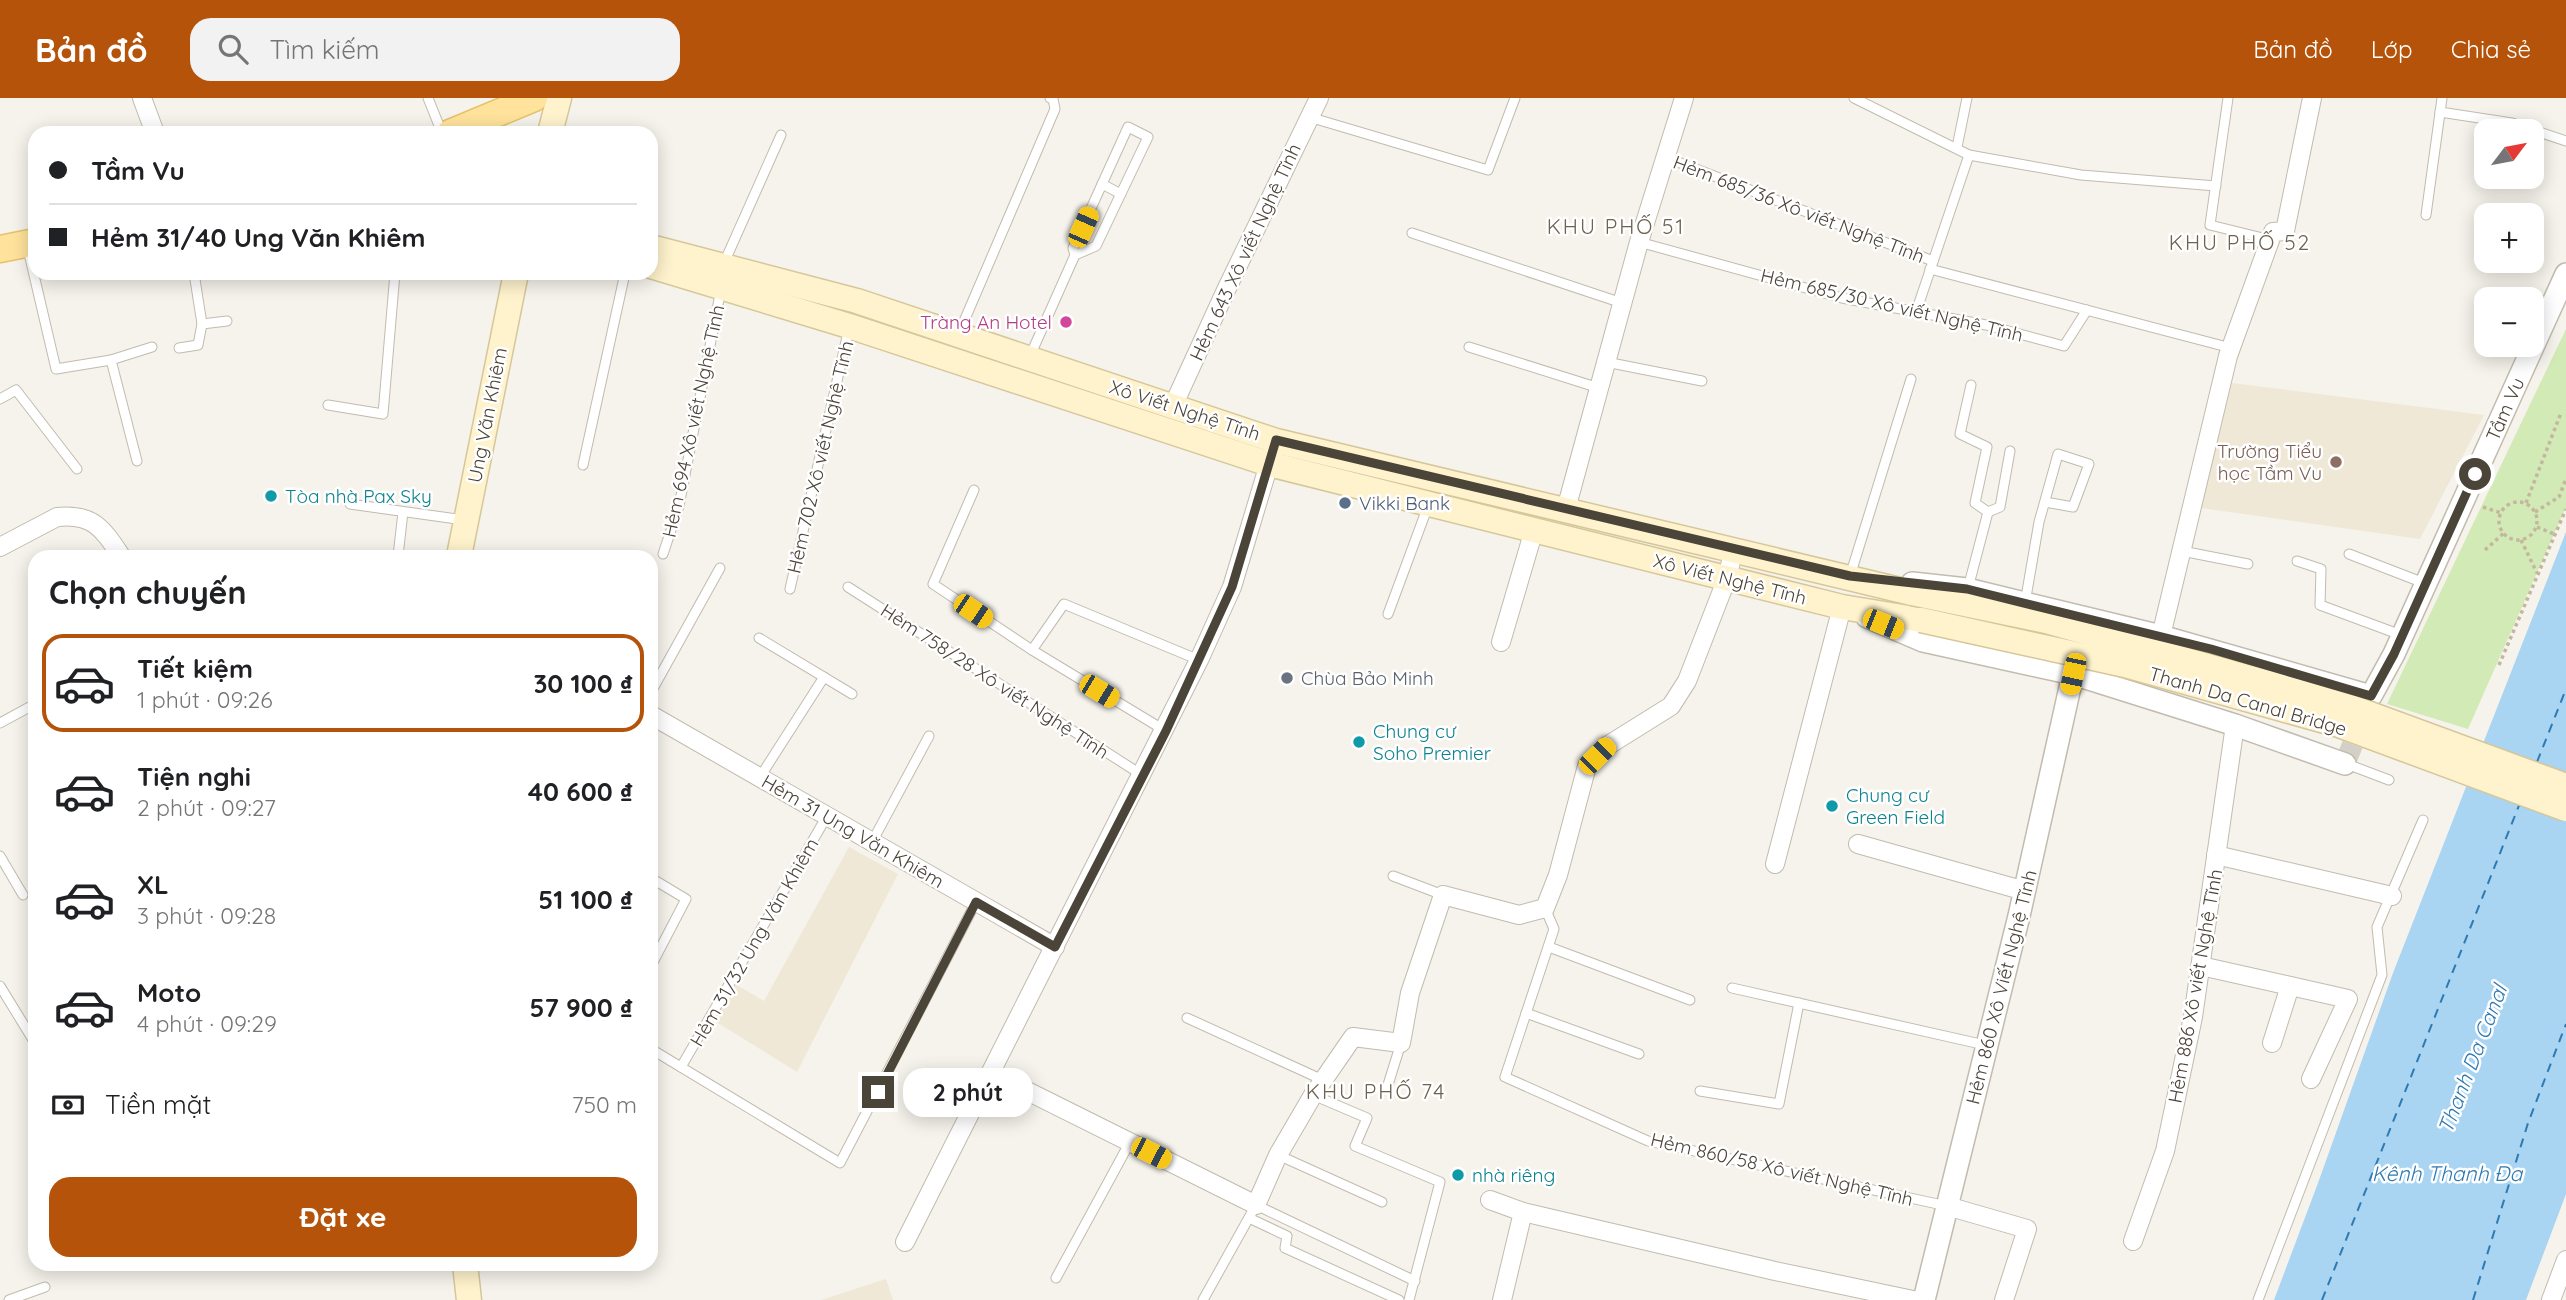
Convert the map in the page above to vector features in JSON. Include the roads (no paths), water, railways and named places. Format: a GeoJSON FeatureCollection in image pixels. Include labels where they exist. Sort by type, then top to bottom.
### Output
{"type":"FeatureCollection","features":[{"type":"Feature","properties":{"kind":"main road"},"geometry":{"type":"LineString","coordinates":[[467,126],[534,98]]}},
{"type":"Feature","properties":{"kind":"main road"},"geometry":{"type":"LineString","coordinates":[[552,126],[559,98]]}},
{"type":"Feature","properties":{"kind":"main road"},"geometry":{"type":"LineString","coordinates":[[0,249],[28,244]]}},
{"type":"Feature","properties":{"kind":"main road","name":"Xô Viết Nghệ Tĩnh"},"geometry":{"type":"LineString","coordinates":[[658,250],[849,326],[1269,464],[1842,607],[1922,620]]}},
{"type":"Feature","properties":{"kind":"main road","name":"Xô Viết Nghệ Tĩnh"},"geometry":{"type":"LineString","coordinates":[[658,267],[857,301],[1276,440],[1912,593]]}},
{"type":"Feature","properties":{"kind":"main road","name":"Ung Văn Khiêm"},"geometry":{"type":"LineString","coordinates":[[460,550],[515,280]]}},
{"type":"Feature","properties":{"kind":"main road","name":"Thanh Da Canal Bridge"},"geometry":{"type":"LineString","coordinates":[[1912,593],[2046,621],[2340,703],[2566,786]]}},
{"type":"Feature","properties":{"kind":"main road","name":"Thanh Da Canal Bridge"},"geometry":{"type":"LineString","coordinates":[[1922,620],[2125,665],[2339,725],[2566,809]]}},
{"type":"Feature","properties":{"kind":"main road"},"geometry":{"type":"LineString","coordinates":[[466,1271],[469,1300]]}},
{"type":"Feature","properties":{"kind":"street"},"geometry":{"type":"LineString","coordinates":[[142,98],[152,126]]}},
{"type":"Feature","properties":{"kind":"street","name":"Hẻm 643 Xô viết Nghệ Tĩnh"},"geometry":{"type":"LineString","coordinates":[[1173,406],[1319,98]]}},
{"type":"Feature","properties":{"kind":"street"},"geometry":{"type":"LineString","coordinates":[[1566,509],[1639,242],[1684,98]]}},
{"type":"Feature","properties":{"kind":"street"},"geometry":{"type":"LineString","coordinates":[[2161,636],[2231,348],[2273,232],[2285,231],[2312,98]]}},
{"type":"Feature","properties":{"kind":"street","name":"Tầm Vu"},"geometry":{"type":"LineString","coordinates":[[2371,696],[2402,636],[2566,274]]}},
{"type":"Feature","properties":{"kind":"street"},"geometry":{"type":"LineString","coordinates":[[849,326],[857,301]]}},
{"type":"Feature","properties":{"kind":"street"},"geometry":{"type":"LineString","coordinates":[[905,1242],[1166,731],[1199,660],[1232,587],[1276,440]]}},
{"type":"Feature","properties":{"kind":"street"},"geometry":{"type":"LineString","coordinates":[[0,547],[57,517],[68,516],[89,519],[105,532],[117,550]]}},
{"type":"Feature","properties":{"kind":"street"},"geometry":{"type":"LineString","coordinates":[[1501,642],[1534,530]]}},
{"type":"Feature","properties":{"kind":"street"},"geometry":{"type":"LineString","coordinates":[[991,1073],[1130,1142],[1253,1212],[1278,1155],[1318,1088],[1353,1037],[1401,1043],[1410,993],[1443,895],[1520,915],[1545,908],[1558,875],[1587,766],[1607,746],[1671,706],[1687,681],[1727,578],[1734,549]]}},
{"type":"Feature","properties":{"kind":"street","name":"Xô Viết Nghệ Tĩnh"},"geometry":{"type":"LineString","coordinates":[[1850,576],[1967,589],[2161,636],[2371,696]]}},
{"type":"Feature","properties":{"kind":"street"},"geometry":{"type":"LineString","coordinates":[[1775,864],[1842,607]]}},
{"type":"Feature","properties":{"kind":"street","name":"Xô Viết Nghệ Tĩnh"},"geometry":{"type":"LineString","coordinates":[[1842,607],[1923,641],[2073,674],[2235,725],[2345,764]]}},
{"type":"Feature","properties":{"kind":"street","name":"Hẻm 860 Xô Viết Nghệ Tĩnh"},"geometry":{"type":"LineString","coordinates":[[1924,1300],[2025,891],[2073,674]]}},
{"type":"Feature","properties":{"kind":"street","name":"Hẻm 31 Ung Văn Khiêm"},"geometry":{"type":"LineString","coordinates":[[658,719],[1055,947]]}},
{"type":"Feature","properties":{"kind":"street","name":"Hẻm 886 Xô viết Nghệ Tĩnh"},"geometry":{"type":"LineString","coordinates":[[2133,1241],[2165,1151],[2193,1017],[2235,725]]}},
{"type":"Feature","properties":{"kind":"street"},"geometry":{"type":"LineString","coordinates":[[1858,844],[2025,891]]}},
{"type":"Feature","properties":{"kind":"street"},"geometry":{"type":"LineString","coordinates":[[2216,855],[2392,896]]}},
{"type":"Feature","properties":{"kind":"street"},"geometry":{"type":"LineString","coordinates":[[2201,966],[2348,999],[2311,1079]]}},
{"type":"Feature","properties":{"kind":"street"},"geometry":{"type":"LineString","coordinates":[[2273,1043],[2290,986]]}},
{"type":"Feature","properties":{"kind":"street"},"geometry":{"type":"LineString","coordinates":[[1490,1200],[1523,1212],[1774,1271],[1913,1300]]}},
{"type":"Feature","properties":{"kind":"street"},"geometry":{"type":"LineString","coordinates":[[1947,1206],[2027,1228],[2004,1300]]}},
{"type":"Feature","properties":{"kind":"street"},"geometry":{"type":"LineString","coordinates":[[1502,1300],[1523,1212]]}},
{"type":"Feature","properties":{"kind":"street"},"geometry":{"type":"LineString","coordinates":[[2551,1300],[2566,1260]]}},
{"type":"Feature","properties":{"kind":"lane"},"geometry":{"type":"LineString","coordinates":[[428,98],[439,126]]}},
{"type":"Feature","properties":{"kind":"lane"},"geometry":{"type":"LineString","coordinates":[[958,334],[1055,109],[1053,99],[1050,98]]}},
{"type":"Feature","properties":{"kind":"lane"},"geometry":{"type":"LineString","coordinates":[[1309,117],[1488,170],[1515,98]]}},
{"type":"Feature","properties":{"kind":"lane"},"geometry":{"type":"LineString","coordinates":[[1854,98],[1969,155],[2081,175],[2216,186]]}},
{"type":"Feature","properties":{"kind":"lane"},"geometry":{"type":"LineString","coordinates":[[1957,147],[1967,98]]}},
{"type":"Feature","properties":{"kind":"lane"},"geometry":{"type":"LineString","coordinates":[[2228,98],[2210,225],[2271,240]]}},
{"type":"Feature","properties":{"kind":"lane"},"geometry":{"type":"LineString","coordinates":[[2426,215],[2442,98]]}},
{"type":"Feature","properties":{"kind":"lane"},"geometry":{"type":"LineString","coordinates":[[2440,112],[2512,123],[2566,141]]}},
{"type":"Feature","properties":{"kind":"lane"},"geometry":{"type":"LineString","coordinates":[[1029,358],[1075,255],[1073,248],[1128,127],[1148,137],[1096,246],[1075,255]]}},
{"type":"Feature","properties":{"kind":"lane","name":"Hẻm 694 Xô viết Nghệ Tĩnh"},"geometry":{"type":"LineString","coordinates":[[663,554],[679,506],[722,276],[781,135]]}},
{"type":"Feature","properties":{"kind":"lane"},"geometry":{"type":"LineString","coordinates":[[1916,312],[1969,155]]}},
{"type":"Feature","properties":{"kind":"lane","name":"Hẻm 685/36 Xô viết Nghệ Tĩnh"},"geometry":{"type":"LineString","coordinates":[[1665,157],[1931,265]]}},
{"type":"Feature","properties":{"kind":"lane"},"geometry":{"type":"LineString","coordinates":[[1102,184],[1121,194]]}},
{"type":"Feature","properties":{"kind":"lane"},"geometry":{"type":"LineString","coordinates":[[1412,233],[1622,303]]}},
{"type":"Feature","properties":{"kind":"lane","name":"Hẻm 685/30 Xô viết Nghệ Tĩnh"},"geometry":{"type":"LineString","coordinates":[[1639,242],[1842,298],[1986,325],[2064,346],[2087,310]]}},
{"type":"Feature","properties":{"kind":"lane"},"geometry":{"type":"LineString","coordinates":[[1931,265],[2231,348]]}},
{"type":"Feature","properties":{"kind":"lane"},"geometry":{"type":"LineString","coordinates":[[38,280],[56,369],[111,360],[152,347]]}},
{"type":"Feature","properties":{"kind":"lane"},"geometry":{"type":"LineString","coordinates":[[179,348],[198,345],[202,324],[195,280]]}},
{"type":"Feature","properties":{"kind":"lane"},"geometry":{"type":"LineString","coordinates":[[328,405],[383,414],[394,280]]}},
{"type":"Feature","properties":{"kind":"lane"},"geometry":{"type":"LineString","coordinates":[[583,465],[623,280]]}},
{"type":"Feature","properties":{"kind":"lane"},"geometry":{"type":"LineString","coordinates":[[202,324],[227,321]]}},
{"type":"Feature","properties":{"kind":"lane","name":"Hẻm 702 Xô viết Nghệ Tĩnh"},"geometry":{"type":"LineString","coordinates":[[790,589],[849,326]]}},
{"type":"Feature","properties":{"kind":"lane"},"geometry":{"type":"LineString","coordinates":[[1469,347],[1599,388]]}},
{"type":"Feature","properties":{"kind":"lane"},"geometry":{"type":"LineString","coordinates":[[111,360],[137,461]]}},
{"type":"Feature","properties":{"kind":"lane"},"geometry":{"type":"LineString","coordinates":[[1606,362],[1702,381]]}},
{"type":"Feature","properties":{"kind":"lane"},"geometry":{"type":"LineString","coordinates":[[1850,576],[1910,379]]}},
{"type":"Feature","properties":{"kind":"lane"},"geometry":{"type":"LineString","coordinates":[[1971,385],[1960,434],[1987,447],[1975,503],[1988,512]]}},
{"type":"Feature","properties":{"kind":"lane"},"geometry":{"type":"LineString","coordinates":[[0,399],[16,390],[77,469]]}},
{"type":"Feature","properties":{"kind":"lane"},"geometry":{"type":"LineString","coordinates":[[1988,512],[2000,508],[2010,451]]}},
{"type":"Feature","properties":{"kind":"lane"},"geometry":{"type":"LineString","coordinates":[[2025,603],[2045,502],[2058,454],[2088,464],[2073,507],[2045,502]]}},
{"type":"Feature","properties":{"kind":"lane"},"geometry":{"type":"LineString","coordinates":[[974,490],[933,584],[1032,650],[1166,731]]}},
{"type":"Feature","properties":{"kind":"lane"},"geometry":{"type":"LineString","coordinates":[[350,504],[466,521]]}},
{"type":"Feature","properties":{"kind":"lane"},"geometry":{"type":"LineString","coordinates":[[1388,614],[1429,504]]}},
{"type":"Feature","properties":{"kind":"lane"},"geometry":{"type":"LineString","coordinates":[[399,550],[403,512]]}},
{"type":"Feature","properties":{"kind":"lane"},"geometry":{"type":"LineString","coordinates":[[1967,589],[1988,512]]}},
{"type":"Feature","properties":{"kind":"lane"},"geometry":{"type":"LineString","coordinates":[[2182,551],[2248,564]]}},
{"type":"Feature","properties":{"kind":"lane"},"geometry":{"type":"LineString","coordinates":[[2349,554],[2426,584]]}},
{"type":"Feature","properties":{"kind":"lane"},"geometry":{"type":"LineString","coordinates":[[2297,561],[2321,569],[2320,605],[2402,636]]}},
{"type":"Feature","properties":{"kind":"lane"},"geometry":{"type":"LineString","coordinates":[[658,679],[720,568]]}},
{"type":"Feature","properties":{"kind":"lane","name":"Hẻm 758/28 Xô viết Nghệ Tĩnh"},"geometry":{"type":"LineString","coordinates":[[848,587],[1142,775]]}},
{"type":"Feature","properties":{"kind":"lane"},"geometry":{"type":"LineString","coordinates":[[1032,650],[1064,604],[1199,660]]}},
{"type":"Feature","properties":{"kind":"lane"},"geometry":{"type":"LineString","coordinates":[[760,638],[852,694]]}},
{"type":"Feature","properties":{"kind":"lane"},"geometry":{"type":"LineString","coordinates":[[760,777],[824,677]]}},
{"type":"Feature","properties":{"kind":"lane"},"geometry":{"type":"LineString","coordinates":[[0,723],[28,708]]}},
{"type":"Feature","properties":{"kind":"lane"},"geometry":{"type":"LineString","coordinates":[[872,842],[929,736]]}},
{"type":"Feature","properties":{"kind":"lane"},"geometry":{"type":"LineString","coordinates":[[2345,764],[2389,780]]}},
{"type":"Feature","properties":{"kind":"lane","name":"Hẻm 31/32 Ung Văn Khiêm"},"geometry":{"type":"LineString","coordinates":[[681,1067],[827,816]]}},
{"type":"Feature","properties":{"kind":"lane"},"geometry":{"type":"LineString","coordinates":[[2258,1300],[2382,975],[2376,927],[2392,896],[2423,820]]}},
{"type":"Feature","properties":{"kind":"lane"},"geometry":{"type":"LineString","coordinates":[[0,856],[23,895]]}},
{"type":"Feature","properties":{"kind":"lane"},"geometry":{"type":"LineString","coordinates":[[1393,876],[1443,895]]}},
{"type":"Feature","properties":{"kind":"lane"},"geometry":{"type":"LineString","coordinates":[[658,882],[686,899],[658,953]]}},
{"type":"Feature","properties":{"kind":"lane","name":"Hẻm 31/32 Ung Văn Khiêm"},"geometry":{"type":"LineString","coordinates":[[658,1053],[840,1163],[976,902]]}},
{"type":"Feature","properties":{"kind":"lane"},"geometry":{"type":"LineString","coordinates":[[1545,908],[1554,929],[1526,1013],[1639,1054]]}},
{"type":"Feature","properties":{"kind":"lane"},"geometry":{"type":"LineString","coordinates":[[1549,947],[1690,1000]]}},
{"type":"Feature","properties":{"kind":"lane"},"geometry":{"type":"LineString","coordinates":[[0,986],[28,1032]]}},
{"type":"Feature","properties":{"kind":"lane"},"geometry":{"type":"LineString","coordinates":[[1732,988],[1987,1045]]}},
{"type":"Feature","properties":{"kind":"lane"},"geometry":{"type":"LineString","coordinates":[[1700,1091],[1779,1104],[1799,1003]]}},
{"type":"Feature","properties":{"kind":"lane","name":"Hẻm 860/58 Xô viết Nghệ Tĩnh"},"geometry":{"type":"LineString","coordinates":[[1526,1013],[1505,1077],[1648,1141],[1947,1206]]}},
{"type":"Feature","properties":{"kind":"lane"},"geometry":{"type":"LineString","coordinates":[[1187,1018],[1318,1088],[1367,1118],[1355,1146],[1440,1182],[1409,1300]]}},
{"type":"Feature","properties":{"kind":"lane"},"geometry":{"type":"LineString","coordinates":[[1387,1088],[1401,1043]]}},
{"type":"Feature","properties":{"kind":"lane"},"geometry":{"type":"LineString","coordinates":[[1056,1278],[1130,1142]]}},
{"type":"Feature","properties":{"kind":"lane"},"geometry":{"type":"LineString","coordinates":[[1278,1155],[1382,1202]]}},
{"type":"Feature","properties":{"kind":"lane"},"geometry":{"type":"LineString","coordinates":[[1253,1212],[1415,1282]]}},
{"type":"Feature","properties":{"kind":"lane"},"geometry":{"type":"LineString","coordinates":[[1203,1300],[1253,1212]]}},
{"type":"Feature","properties":{"kind":"lane"},"geometry":{"type":"LineString","coordinates":[[1253,1212],[1287,1236],[1285,1248],[1399,1300]]}},
{"type":"Feature","properties":{"kind":"lane"},"geometry":{"type":"LineString","coordinates":[[9,1300],[44,1287]]}},
{"type":"Feature","properties":{"kind":"water","name":"Kênh Thanh Đa"},"geometry":{"type":"Polygon","coordinates":[[[2566,532],[2566,1194],[2526,1300],[2274,1300],[2393,973],[2566,532]]]}},
{"type":"Feature","properties":{"kind":"tunnel"},"geometry":{"type":"LineString","coordinates":[[2345,764],[2363,717]]}},
{"type":"Feature","properties":{"kind":"place","name":"Tràng An Hotel"},"geometry":{"type":"Point","coordinates":[1066,322]}},
{"type":"Feature","properties":{"kind":"place","name":"Trường Tiểu học Tầm Vu"},"geometry":{"type":"Point","coordinates":[2336,462]}},
{"type":"Feature","properties":{"kind":"place","name":"Tòa nhà Pax Sky"},"geometry":{"type":"Point","coordinates":[271,496]}},
{"type":"Feature","properties":{"kind":"place","name":"Vikki Bank"},"geometry":{"type":"Point","coordinates":[1345,503]}},
{"type":"Feature","properties":{"kind":"place","name":"Chùa Bảo Minh"},"geometry":{"type":"Point","coordinates":[1287,678]}},
{"type":"Feature","properties":{"kind":"place","name":"Chung cư Soho Premier"},"geometry":{"type":"Point","coordinates":[1359,742]}},
{"type":"Feature","properties":{"kind":"place","name":"Chung cư Green Field"},"geometry":{"type":"Point","coordinates":[1832,806]}},
{"type":"Feature","properties":{"kind":"place","name":"nhà riêng"},"geometry":{"type":"Point","coordinates":[1458,1175]}},
{"type":"Feature","properties":{"kind":"district","name":"KHU PHỐ 51"},"geometry":{"type":"Point","coordinates":[1616,226]}},
{"type":"Feature","properties":{"kind":"district","name":"KHU PHỐ 52"},"geometry":{"type":"Point","coordinates":[2240,242]}},
{"type":"Feature","properties":{"kind":"district","name":"KHU PHỐ 74"},"geometry":{"type":"Point","coordinates":[1376,1091]}},
{"type":"Feature","properties":{"kind":"water label","name":"Thanh Da Canal"},"geometry":{"type":"Point","coordinates":[2472,1059]}}]}
